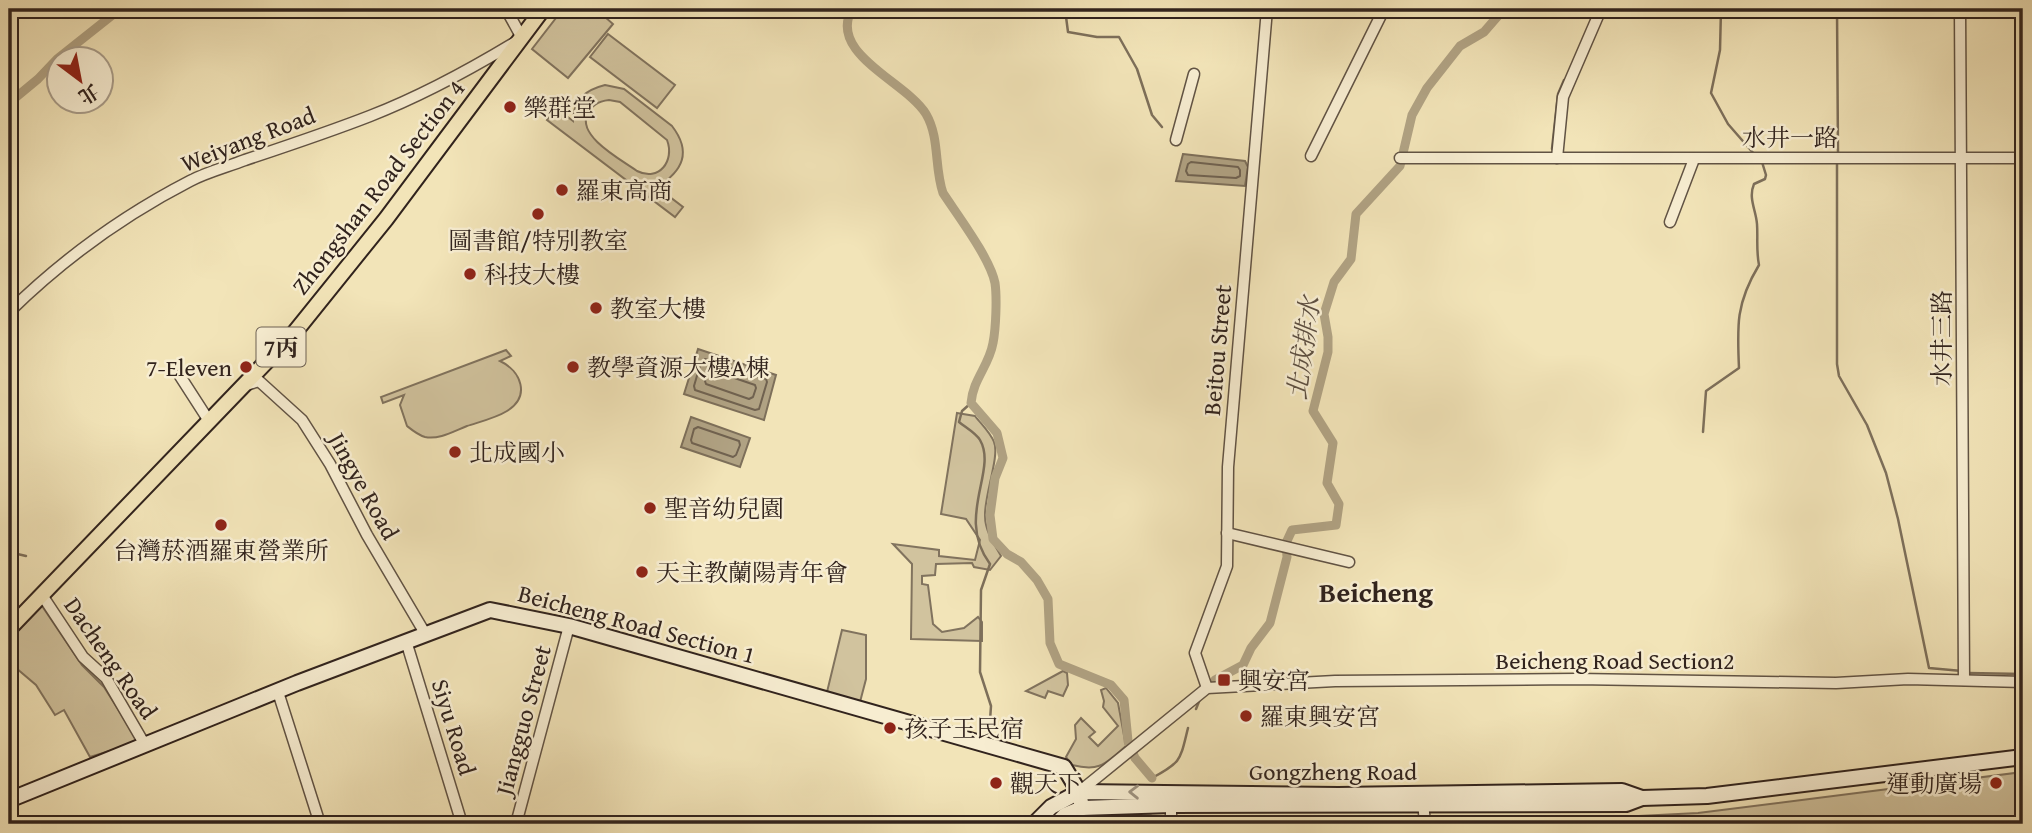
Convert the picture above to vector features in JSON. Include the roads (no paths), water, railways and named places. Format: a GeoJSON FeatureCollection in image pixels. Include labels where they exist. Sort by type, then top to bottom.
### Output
{"type":"FeatureCollection","features":[{"type":"Feature","properties":{"kind":"main road","name":"Zhongshan Road Section 4"},"geometry":{"type":"LineString","coordinates":[[9,629],[295,332],[386,219],[544,9]]}},
{"type":"Feature","properties":{"kind":"street"},"geometry":{"type":"LineString","coordinates":[[506,9],[522,38]]}},
{"type":"Feature","properties":{"kind":"street","name":"Beitou Street"},"geometry":{"type":"LineString","coordinates":[[1207,688],[1195,653],[1227,566],[1228,467],[1267,9]]}},
{"type":"Feature","properties":{"kind":"street"},"geometry":{"type":"LineString","coordinates":[[1311,156],[1384,9]]}},
{"type":"Feature","properties":{"kind":"street"},"geometry":{"type":"LineString","coordinates":[[1557,158],[1563,97],[1601,9]]}},
{"type":"Feature","properties":{"kind":"street","name":"水井三路"},"geometry":{"type":"LineString","coordinates":[[1960,9],[1964,674]]}},
{"type":"Feature","properties":{"kind":"street","name":"Weiyang Road"},"geometry":{"type":"LineString","coordinates":[[9,312],[75,254],[113,227],[191,180],[371,116],[435,89],[522,38]]}},
{"type":"Feature","properties":{"kind":"street"},"geometry":{"type":"LineString","coordinates":[[1176,140],[1194,74]]}},
{"type":"Feature","properties":{"kind":"street","name":"水井一路"},"geometry":{"type":"LineString","coordinates":[[1404,158],[2023,158]]}},
{"type":"Feature","properties":{"kind":"street"},"geometry":{"type":"LineString","coordinates":[[1671,222],[1694,159]]}},
{"type":"Feature","properties":{"kind":"street"},"geometry":{"type":"LineString","coordinates":[[180,376],[209,421]]}},
{"type":"Feature","properties":{"kind":"street","name":"Jingye Road"},"geometry":{"type":"LineString","coordinates":[[246,385],[259,381],[302,420],[330,464],[367,535],[426,635]]}},
{"type":"Feature","properties":{"kind":"street"},"geometry":{"type":"LineString","coordinates":[[1227,534],[1349,562]]}},
{"type":"Feature","properties":{"kind":"street","name":"Dacheng Road"},"geometry":{"type":"LineString","coordinates":[[42,595],[83,657],[106,678],[145,745]]}},
{"type":"Feature","properties":{"kind":"street","name":"Beicheng Road Section 1"},"geometry":{"type":"LineString","coordinates":[[9,800],[490,610],[569,626],[1064,767],[1079,792],[1082,808]]}},
{"type":"Feature","properties":{"kind":"street","name":"Jiangguo Street"},"geometry":{"type":"LineString","coordinates":[[516,824],[569,626]]}},
{"type":"Feature","properties":{"kind":"street","name":"Siyu Road"},"geometry":{"type":"LineString","coordinates":[[406,641],[462,824]]}},
{"type":"Feature","properties":{"kind":"street","name":"Beicheng Road Section2"},"geometry":{"type":"LineString","coordinates":[[1207,688],[1335,681],[1577,679],[1836,682],[1964,674],[1983,683],[2023,682]]}},
{"type":"Feature","properties":{"kind":"street"},"geometry":{"type":"LineString","coordinates":[[1034,824],[1051,807],[1079,792],[1207,688]]}},
{"type":"Feature","properties":{"kind":"street"},"geometry":{"type":"LineString","coordinates":[[278,692],[320,824]]}},
{"type":"Feature","properties":{"kind":"street","name":"Gongzheng Road"},"geometry":{"type":"LineString","coordinates":[[1079,792],[1171,799],[1423,799],[1626,804],[1642,798],[1707,796],[2023,757]]}},
{"type":"Feature","properties":{"kind":"street"},"geometry":{"type":"LineString","coordinates":[[1171,799],[1171,824]]}},
{"type":"Feature","properties":{"kind":"street","name":"Gongzheng Road"},"geometry":{"type":"LineString","coordinates":[[1056,824],[1065,815],[1082,808],[1171,799]]}},
{"type":"Feature","properties":{"kind":"street"},"geometry":{"type":"LineString","coordinates":[[1423,799],[1425,824]]}},
{"type":"Feature","properties":{"kind":"water"},"geometry":{"type":"Polygon","coordinates":[[[1183,154],[1245,161],[1248,167],[1245,186],[1176,181],[1183,154]]]}},
{"type":"Feature","properties":{"kind":"water"},"geometry":{"type":"Polygon","coordinates":[[[698,349],[776,375],[764,420],[684,394],[698,349]]]}},
{"type":"Feature","properties":{"kind":"water"},"geometry":{"type":"Polygon","coordinates":[[[691,417],[750,438],[740,467],[681,447],[691,417]]]}},
{"type":"Feature","properties":{"kind":"waterway"},"geometry":{"type":"LineString","coordinates":[[9,103],[57,59],[120,9]]}},
{"type":"Feature","properties":{"kind":"waterway"},"geometry":{"type":"LineString","coordinates":[[852,9],[847,25],[850,40],[859,54],[903,90],[926,114],[933,133],[943,193],[980,250],[995,283],[993,343],[972,394],[971,403],[997,433],[1003,458],[995,478],[990,515],[993,539],[1007,554],[1021,562],[1037,580],[1048,599],[1050,643],[1059,664],[1111,685],[1124,700],[1128,741],[1135,758],[1152,778]]}},
{"type":"Feature","properties":{"kind":"waterway"},"geometry":{"type":"LineString","coordinates":[[1065,9],[1068,32],[1097,37],[1119,37],[1137,69],[1152,115],[1162,127]]}},
{"type":"Feature","properties":{"kind":"waterway","name":"北成排水"},"geometry":{"type":"LineString","coordinates":[[1215,680],[1243,665],[1251,648],[1270,623],[1287,557],[1286,543],[1292,530],[1336,525],[1339,504],[1327,483],[1333,443],[1313,411],[1328,352],[1324,314],[1334,282],[1351,259],[1356,214],[1400,166],[1412,115],[1427,88],[1460,46],[1484,32],[1504,9]]}},
{"type":"Feature","properties":{"kind":"waterway"},"geometry":{"type":"LineString","coordinates":[[1721,9],[1720,50],[1711,93],[1728,124],[1755,155]]}},
{"type":"Feature","properties":{"kind":"waterway"},"geometry":{"type":"LineString","coordinates":[[1837,9],[1838,154]]}},
{"type":"Feature","properties":{"kind":"waterway"},"geometry":{"type":"LineString","coordinates":[[1552,149],[1558,94],[1564,80]]}},
{"type":"Feature","properties":{"kind":"waterway"},"geometry":{"type":"LineString","coordinates":[[1703,432],[1706,391],[1739,368],[1738,339],[1742,303],[1759,265],[1752,194],[1754,184],[1765,179],[1762,162]]}},
{"type":"Feature","properties":{"kind":"waterway"},"geometry":{"type":"LineString","coordinates":[[1837,163],[1839,376],[1867,425],[1886,473],[1929,668],[1962,671]]}},
{"type":"Feature","properties":{"kind":"waterway"},"geometry":{"type":"LineString","coordinates":[[971,403],[962,411],[959,422],[978,437],[984,452],[976,529],[980,546],[990,564],[981,590],[980,672],[991,706],[989,735]]}},
{"type":"Feature","properties":{"kind":"waterway"},"geometry":{"type":"LineString","coordinates":[[9,552],[26,556]]}},
{"type":"Feature","properties":{"kind":"waterway"},"geometry":{"type":"LineString","coordinates":[[1968,673],[2023,674]]}},
{"type":"Feature","properties":{"kind":"waterway","name":"北成排水"},"geometry":{"type":"LineString","coordinates":[[1196,709],[1200,699]]}},
{"type":"Feature","properties":{"kind":"waterway","name":"北成排水"},"geometry":{"type":"LineString","coordinates":[[1152,778],[1178,759],[1188,728]]}},
{"type":"Feature","properties":{"kind":"waterway"},"geometry":{"type":"LineString","coordinates":[[1147,824],[1148,817]]}},
{"type":"Feature","properties":{"kind":"place","name":"樂群堂"},"geometry":{"type":"Point","coordinates":[510,107]}},
{"type":"Feature","properties":{"kind":"place","name":"羅東高商"},"geometry":{"type":"Point","coordinates":[562,190]}},
{"type":"Feature","properties":{"kind":"place","name":"圖書館/特別教室"},"geometry":{"type":"Point","coordinates":[538,214]}},
{"type":"Feature","properties":{"kind":"place","name":"科技大樓"},"geometry":{"type":"Point","coordinates":[470,274]}},
{"type":"Feature","properties":{"kind":"place","name":"教室大樓"},"geometry":{"type":"Point","coordinates":[596,308]}},
{"type":"Feature","properties":{"kind":"place","name":"7-Eleven"},"geometry":{"type":"Point","coordinates":[246,367]}},
{"type":"Feature","properties":{"kind":"place","name":"教學資源大樓A棟"},"geometry":{"type":"Point","coordinates":[573,367]}},
{"type":"Feature","properties":{"kind":"place","name":"北成國小"},"geometry":{"type":"Point","coordinates":[455,452]}},
{"type":"Feature","properties":{"kind":"place","name":"聖音幼兒園"},"geometry":{"type":"Point","coordinates":[650,508]}},
{"type":"Feature","properties":{"kind":"place","name":"台灣菸酒羅東營業所"},"geometry":{"type":"Point","coordinates":[221,525]}},
{"type":"Feature","properties":{"kind":"place","name":"天主教蘭陽青年會"},"geometry":{"type":"Point","coordinates":[642,572]}},
{"type":"Feature","properties":{"kind":"place","name":"興安宮"},"geometry":{"type":"Point","coordinates":[1224,680]}},
{"type":"Feature","properties":{"kind":"place","name":"羅東興安宮"},"geometry":{"type":"Point","coordinates":[1246,716]}},
{"type":"Feature","properties":{"kind":"place","name":"孩子王民宿"},"geometry":{"type":"Point","coordinates":[890,728]}},
{"type":"Feature","properties":{"kind":"place","name":"觀天下"},"geometry":{"type":"Point","coordinates":[996,783]}},
{"type":"Feature","properties":{"kind":"place","name":"運動廣場"},"geometry":{"type":"Point","coordinates":[1996,783]}},
{"type":"Feature","properties":{"kind":"district","name":"Beicheng"},"geometry":{"type":"Point","coordinates":[1376,591]}}]}
